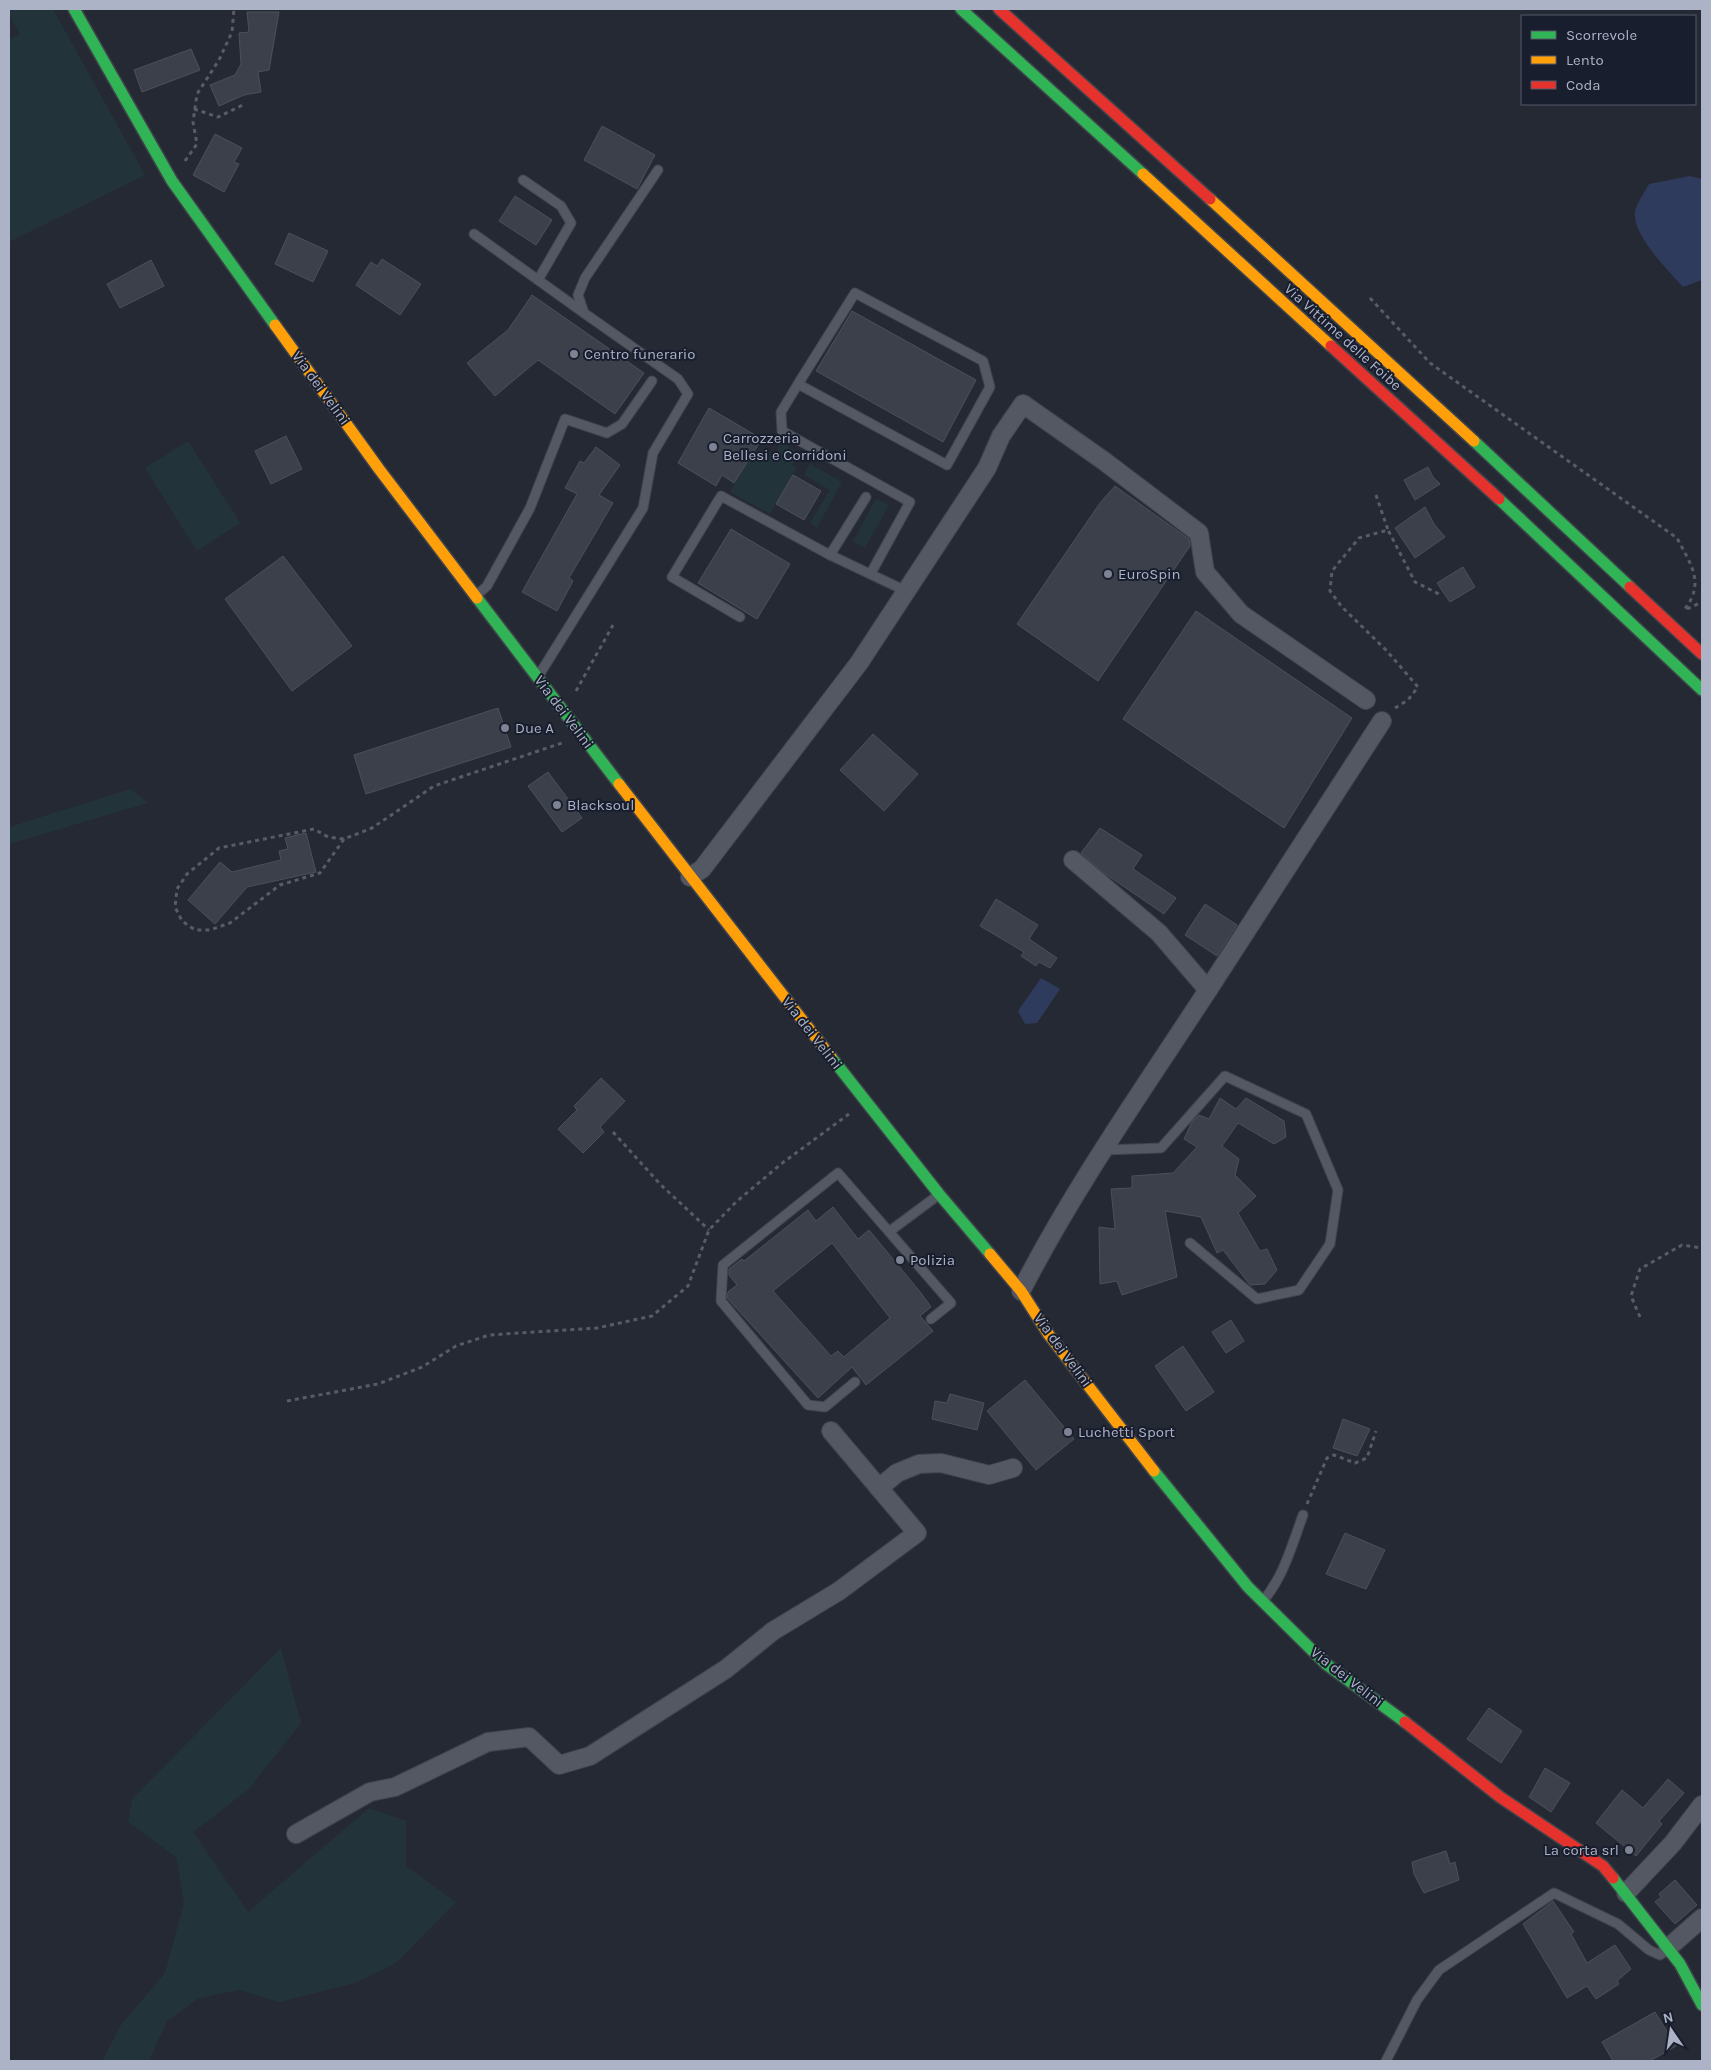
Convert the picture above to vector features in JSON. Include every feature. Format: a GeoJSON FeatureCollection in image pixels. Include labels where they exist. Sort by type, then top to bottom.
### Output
{"type":"FeatureCollection","features":[{"type":"Feature","properties":{"kind":"street","name":"Via dei Velini"},"geometry":{"type":"LineString","coordinates":[[74,9],[172,181],[379,469],[690,877],[939,1194],[1021,1291],[1049,1335],[1129,1440],[1248,1587],[1326,1664],[1443,1750],[1500,1797],[1603,1866],[1680,1964],[1702,2005]]}},
{"type":"Feature","properties":{"kind":"street","name":"Via Vittime delle Foibe"},"geometry":{"type":"LineString","coordinates":[[961,9],[1508,508],[1702,690]]}},
{"type":"Feature","properties":{"kind":"street","name":"Via Vittime delle Foibe"},"geometry":{"type":"LineString","coordinates":[[999,9],[1354,330],[1702,654]]}},
{"type":"Feature","properties":{"kind":"street"},"geometry":{"type":"LineString","coordinates":[[690,877],[702,869],[859,663],[987,468],[1001,436],[1023,404],[1104,461],[1200,533],[1205,572],[1242,614],[1366,700]]}},
{"type":"Feature","properties":{"kind":"street"},"geometry":{"type":"LineString","coordinates":[[1021,1291],[1037,1260],[1103,1150],[1382,721]]}},
{"type":"Feature","properties":{"kind":"street"},"geometry":{"type":"LineString","coordinates":[[1074,860],[1159,933],[1208,990]]}},
{"type":"Feature","properties":{"kind":"street"},"geometry":{"type":"LineString","coordinates":[[296,1834],[370,1792],[395,1788],[488,1742],[529,1737],[559,1765],[590,1756],[726,1669],[772,1631],[839,1591],[917,1532],[831,1431]]}},
{"type":"Feature","properties":{"kind":"street"},"geometry":{"type":"LineString","coordinates":[[879,1488],[897,1474],[919,1464],[941,1463],[989,1475],[1013,1468]]}},
{"type":"Feature","properties":{"kind":"street"},"geometry":{"type":"LineString","coordinates":[[1626,1894],[1673,1843],[1702,1805]]}},
{"type":"Feature","properties":{"kind":"street"},"geometry":{"type":"LineString","coordinates":[[1668,1948],[1702,1918]]}},
{"type":"Feature","properties":{"kind":"lane"},"geometry":{"type":"LineString","coordinates":[[584,313],[578,295],[585,278],[658,170]]}},
{"type":"Feature","properties":{"kind":"lane"},"geometry":{"type":"LineString","coordinates":[[523,180],[561,206],[571,222],[538,280]]}},
{"type":"Feature","properties":{"kind":"lane"},"geometry":{"type":"LineString","coordinates":[[474,234],[678,380],[688,394],[653,453],[643,508],[538,677]]}},
{"type":"Feature","properties":{"kind":"lane"},"geometry":{"type":"LineString","coordinates":[[798,384],[947,465],[990,387],[983,361],[855,293],[798,384],[781,412],[782,431],[910,502],[871,573]]}},
{"type":"Feature","properties":{"kind":"lane"},"geometry":{"type":"LineString","coordinates":[[475,596],[487,586],[530,508],[565,420],[607,432],[622,424],[652,381]]}},
{"type":"Feature","properties":{"kind":"lane"},"geometry":{"type":"LineString","coordinates":[[740,617],[672,577],[721,496],[830,555],[906,591]]}},
{"type":"Feature","properties":{"kind":"lane"},"geometry":{"type":"LineString","coordinates":[[830,555],[866,497]]}},
{"type":"Feature","properties":{"kind":"lane"},"geometry":{"type":"LineString","coordinates":[[1103,1150],[1161,1148],[1225,1076],[1306,1114],[1338,1190],[1330,1244],[1299,1290],[1257,1299],[1190,1243]]}},
{"type":"Feature","properties":{"kind":"lane"},"geometry":{"type":"LineString","coordinates":[[855,1382],[825,1407],[808,1405],[722,1301],[723,1265],[838,1173],[951,1303],[932,1319]]}},
{"type":"Feature","properties":{"kind":"lane"},"geometry":{"type":"LineString","coordinates":[[890,1231],[939,1194]]}},
{"type":"Feature","properties":{"kind":"lane"},"geometry":{"type":"LineString","coordinates":[[1262,1601],[1272,1590],[1284,1566],[1302,1515]]}},
{"type":"Feature","properties":{"kind":"lane"},"geometry":{"type":"LineString","coordinates":[[1386,2061],[1417,2000],[1439,1970],[1554,1893],[1618,1924],[1649,1950],[1660,1955],[1668,1948]]}},
{"type":"Feature","properties":{"kind":"path"},"geometry":{"type":"LineString","coordinates":[[172,181],[197,144],[194,109],[196,94],[219,60],[232,32],[234,9]]}},
{"type":"Feature","properties":{"kind":"path"},"geometry":{"type":"LineString","coordinates":[[194,109],[218,117],[245,104]]}},
{"type":"Feature","properties":{"kind":"path"},"geometry":{"type":"LineString","coordinates":[[1370,298],[1430,363],[1677,538],[1692,566],[1697,585],[1693,598],[1683,612],[1702,602]]}},
{"type":"Feature","properties":{"kind":"path"},"geometry":{"type":"LineString","coordinates":[[1376,495],[1388,530],[1415,582],[1439,594]]}},
{"type":"Feature","properties":{"kind":"path"},"geometry":{"type":"LineString","coordinates":[[1382,721],[1398,705],[1408,700],[1418,687],[1386,650],[1342,607],[1330,591],[1332,572],[1359,538],[1388,530]]}},
{"type":"Feature","properties":{"kind":"path"},"geometry":{"type":"LineString","coordinates":[[559,707],[572,698],[614,625]]}},
{"type":"Feature","properties":{"kind":"path"},"geometry":{"type":"LineString","coordinates":[[344,839],[320,873],[280,885],[230,923],[210,930],[195,930],[182,921],[175,907],[176,889],[187,874],[219,848],[314,829],[328,837],[344,839],[372,828],[434,786],[581,736]]}},
{"type":"Feature","properties":{"kind":"path"},"geometry":{"type":"LineString","coordinates":[[287,1401],[378,1384],[422,1366],[456,1346],[489,1335],[597,1328],[652,1316],[688,1286],[710,1230],[736,1202],[781,1164],[866,1101]]}},
{"type":"Feature","properties":{"kind":"path"},"geometry":{"type":"LineString","coordinates":[[614,1132],[660,1184],[710,1230]]}},
{"type":"Feature","properties":{"kind":"path"},"geometry":{"type":"LineString","coordinates":[[1640,1317],[1631,1296],[1640,1269],[1682,1245],[1702,1248]]}},
{"type":"Feature","properties":{"kind":"path"},"geometry":{"type":"LineString","coordinates":[[1302,1515],[1327,1458],[1334,1455],[1356,1463],[1367,1458],[1376,1431]]}},
{"type":"Feature","properties":{"kind":"shaded area"},"geometry":{"type":"Polygon","coordinates":[[[9,9],[53,9],[145,175],[9,242],[9,39],[20,34],[9,15],[9,9]]]}},
{"type":"Feature","properties":{"kind":"shaded area"},"geometry":{"type":"Polygon","coordinates":[[[188,441],[240,523],[197,551],[145,468],[188,441]]]}},
{"type":"Feature","properties":{"kind":"shaded area"},"geometry":{"type":"Polygon","coordinates":[[[781,442],[800,454],[792,465],[797,468],[770,514],[730,492],[752,455],[759,449],[775,455],[781,442]]]}},
{"type":"Feature","properties":{"kind":"shaded area"},"geometry":{"type":"Polygon","coordinates":[[[810,464],[842,482],[817,528],[810,523],[830,490],[804,475],[810,464]]]}},
{"type":"Feature","properties":{"kind":"shaded area"},"geometry":{"type":"Polygon","coordinates":[[[876,499],[889,505],[865,548],[853,541],[876,499]]]}},
{"type":"Feature","properties":{"kind":"shaded area"},"geometry":{"type":"Polygon","coordinates":[[[131,789],[148,803],[9,844],[9,827],[131,789]]]}},
{"type":"Feature","properties":{"kind":"shaded area"},"geometry":{"type":"Polygon","coordinates":[[[281,1648],[301,1723],[248,1790],[193,1832],[248,1912],[369,1808],[406,1821],[406,1866],[456,1902],[396,1963],[355,1983],[280,2002],[240,1990],[199,1998],[167,2021],[149,2061],[102,2061],[121,2025],[165,1973],[184,1903],[176,1857],[128,1822],[132,1799],[281,1648]]]}},
{"type":"Feature","properties":{"kind":"water"},"geometry":{"type":"Polygon","coordinates":[[[1690,176],[1702,179],[1702,280],[1683,287],[1645,242],[1639,231],[1635,212],[1649,184],[1690,176]]]}},
{"type":"Feature","properties":{"kind":"water"},"geometry":{"type":"Polygon","coordinates":[[[1041,978],[1060,989],[1037,1023],[1025,1024],[1018,1011],[1041,978]]]}},
{"type":"Feature","properties":{"kind":"building"},"geometry":{"type":"Polygon","coordinates":[[[247,12],[279,12],[269,70],[258,72],[261,92],[244,95],[219,106],[210,85],[235,75],[241,64],[239,33],[249,32],[247,12]]]}},
{"type":"Feature","properties":{"kind":"building"},"geometry":{"type":"Polygon","coordinates":[[[191,49],[200,70],[142,92],[134,70],[191,49]]]}},
{"type":"Feature","properties":{"kind":"building"},"geometry":{"type":"Polygon","coordinates":[[[602,126],[655,155],[637,189],[584,160],[602,126]]]}},
{"type":"Feature","properties":{"kind":"building"},"geometry":{"type":"Polygon","coordinates":[[[215,134],[242,148],[234,162],[239,164],[224,192],[193,175],[215,134]]]}},
{"type":"Feature","properties":{"kind":"building"},"geometry":{"type":"Polygon","coordinates":[[[515,196],[552,220],[536,245],[499,221],[515,196]]]}},
{"type":"Feature","properties":{"kind":"building"},"geometry":{"type":"Polygon","coordinates":[[[289,233],[328,251],[313,282],[275,264],[289,233]]]}},
{"type":"Feature","properties":{"kind":"building"},"geometry":{"type":"Polygon","coordinates":[[[382,259],[421,284],[400,315],[356,285],[371,262],[377,266],[382,259]]]}},
{"type":"Feature","properties":{"kind":"building"},"geometry":{"type":"Polygon","coordinates":[[[151,260],[164,286],[120,308],[107,284],[151,260]]]}},
{"type":"Feature","properties":{"kind":"building","name":"Centro funerario"},"geometry":{"type":"Polygon","coordinates":[[[532,295],[644,373],[615,414],[538,360],[495,396],[467,363],[508,330],[532,295]]]}},
{"type":"Feature","properties":{"kind":"building"},"geometry":{"type":"Polygon","coordinates":[[[852,311],[976,380],[943,442],[816,371],[852,311]]]}},
{"type":"Feature","properties":{"kind":"building","name":"Carrozzeria Bellesi e Corridoni"},"geometry":{"type":"Polygon","coordinates":[[[709,408],[762,439],[734,483],[722,475],[716,486],[678,463],[709,408]]]}},
{"type":"Feature","properties":{"kind":"building"},"geometry":{"type":"Polygon","coordinates":[[[286,436],[302,469],[271,484],[255,451],[286,436]]]}},
{"type":"Feature","properties":{"kind":"building"},"geometry":{"type":"Polygon","coordinates":[[[596,447],[620,465],[599,495],[613,503],[569,578],[573,581],[557,611],[522,592],[577,494],[565,488],[580,461],[584,463],[596,447]]]}},
{"type":"Feature","properties":{"kind":"building"},"geometry":{"type":"Polygon","coordinates":[[[1428,467],[1433,477],[1440,484],[1415,500],[1404,480],[1428,467]]]}},
{"type":"Feature","properties":{"kind":"building"},"geometry":{"type":"Polygon","coordinates":[[[793,475],[821,491],[804,520],[776,504],[793,475]]]}},
{"type":"Feature","properties":{"kind":"building"},"geometry":{"type":"Polygon","coordinates":[[[1115,486],[1189,539],[1190,546],[1098,681],[1017,624],[1100,503],[1115,486]]]}},
{"type":"Feature","properties":{"kind":"building"},"geometry":{"type":"Polygon","coordinates":[[[1425,507],[1434,524],[1445,537],[1415,558],[1395,528],[1425,507]]]}},
{"type":"Feature","properties":{"kind":"building"},"geometry":{"type":"Polygon","coordinates":[[[731,529],[790,564],[757,619],[698,583],[731,529]]]}},
{"type":"Feature","properties":{"kind":"building"},"geometry":{"type":"Polygon","coordinates":[[[283,556],[352,646],[292,691],[225,599],[283,556]]]}},
{"type":"Feature","properties":{"kind":"building"},"geometry":{"type":"Polygon","coordinates":[[[1463,567],[1475,587],[1450,602],[1437,583],[1463,567]]]}},
{"type":"Feature","properties":{"kind":"building"},"geometry":{"type":"Polygon","coordinates":[[[1196,611],[1352,718],[1284,828],[1123,719],[1196,611]]]}},
{"type":"Feature","properties":{"kind":"building"},"geometry":{"type":"Polygon","coordinates":[[[498,708],[511,747],[366,794],[354,755],[498,708]]]}},
{"type":"Feature","properties":{"kind":"building"},"geometry":{"type":"Polygon","coordinates":[[[873,734],[918,774],[884,811],[840,770],[873,734]]]}},
{"type":"Feature","properties":{"kind":"building","name":"Blacksoul"},"geometry":{"type":"Polygon","coordinates":[[[548,772],[582,818],[562,832],[528,786],[548,772]]]}},
{"type":"Feature","properties":{"kind":"building"},"geometry":{"type":"Polygon","coordinates":[[[1100,828],[1142,855],[1133,869],[1176,898],[1164,914],[1104,873],[1081,853],[1100,828]]]}},
{"type":"Feature","properties":{"kind":"building"},"geometry":{"type":"Polygon","coordinates":[[[306,833],[316,872],[247,887],[215,924],[188,900],[220,862],[232,872],[281,860],[279,851],[288,849],[285,838],[306,833]]]}},
{"type":"Feature","properties":{"kind":"building"},"geometry":{"type":"Polygon","coordinates":[[[996,899],[1038,925],[1029,939],[1057,958],[1050,968],[1039,962],[1036,966],[1021,956],[1024,952],[980,926],[996,899]]]}},
{"type":"Feature","properties":{"kind":"building"},"geometry":{"type":"Polygon","coordinates":[[[1205,904],[1237,925],[1217,956],[1185,935],[1205,904]]]}},
{"type":"Feature","properties":{"kind":"building"},"geometry":{"type":"Polygon","coordinates":[[[601,1078],[625,1101],[600,1127],[604,1132],[583,1153],[558,1129],[577,1110],[574,1106],[601,1078]]]}},
{"type":"Feature","properties":{"kind":"building"},"geometry":{"type":"Polygon","coordinates":[[[1220,1098],[1236,1109],[1246,1098],[1284,1121],[1286,1137],[1274,1144],[1238,1123],[1222,1146],[1239,1159],[1235,1175],[1256,1196],[1238,1213],[1260,1251],[1267,1249],[1277,1270],[1265,1284],[1250,1285],[1223,1250],[1217,1253],[1201,1217],[1165,1211],[1177,1277],[1122,1295],[1117,1281],[1100,1284],[1099,1227],[1115,1229],[1111,1189],[1132,1188],[1132,1176],[1173,1173],[1197,1147],[1184,1139],[1192,1122],[1199,1115],[1209,1119],[1220,1098]]]}},
{"type":"Feature","properties":{"kind":"building"},"geometry":{"type":"Polygon","coordinates":[[[833,1207],[858,1239],[869,1230],[931,1307],[920,1316],[933,1331],[866,1385],[852,1367],[818,1398],[727,1298],[728,1292],[737,1285],[729,1275],[729,1269],[742,1259],[744,1261],[808,1210],[816,1221],[833,1207]],[[832,1243],[773,1291],[831,1356],[838,1351],[844,1357],[890,1318],[832,1243]]]}},
{"type":"Feature","properties":{"kind":"building"},"geometry":{"type":"Polygon","coordinates":[[[1231,1320],[1244,1341],[1226,1353],[1212,1332],[1231,1320]]]}},
{"type":"Feature","properties":{"kind":"building"},"geometry":{"type":"Polygon","coordinates":[[[1183,1346],[1214,1392],[1186,1411],[1155,1366],[1183,1346]]]}},
{"type":"Feature","properties":{"kind":"building"},"geometry":{"type":"Polygon","coordinates":[[[1025,1380],[1074,1439],[1036,1470],[987,1411],[1025,1380]]]}},
{"type":"Feature","properties":{"kind":"building"},"geometry":{"type":"Polygon","coordinates":[[[950,1394],[984,1403],[977,1430],[932,1419],[935,1401],[947,1403],[950,1394]]]}},
{"type":"Feature","properties":{"kind":"building"},"geometry":{"type":"Polygon","coordinates":[[[1343,1419],[1370,1429],[1357,1456],[1333,1448],[1343,1419]]]}},
{"type":"Feature","properties":{"kind":"building"},"geometry":{"type":"Polygon","coordinates":[[[1345,1533],[1385,1550],[1366,1589],[1326,1574],[1345,1533]]]}},
{"type":"Feature","properties":{"kind":"building"},"geometry":{"type":"Polygon","coordinates":[[[1489,1708],[1522,1731],[1501,1763],[1467,1739],[1489,1708]]]}},
{"type":"Feature","properties":{"kind":"building"},"geometry":{"type":"Polygon","coordinates":[[[1545,1768],[1570,1783],[1551,1812],[1529,1797],[1545,1768]]]}},
{"type":"Feature","properties":{"kind":"building"},"geometry":{"type":"Polygon","coordinates":[[[1668,1779],[1684,1793],[1659,1821],[1662,1824],[1636,1856],[1596,1823],[1622,1790],[1643,1808],[1668,1779]]]}},
{"type":"Feature","properties":{"kind":"building"},"geometry":{"type":"Polygon","coordinates":[[[1446,1851],[1450,1864],[1455,1862],[1459,1880],[1424,1893],[1414,1874],[1412,1862],[1446,1851]]]}},
{"type":"Feature","properties":{"kind":"building"},"geometry":{"type":"Polygon","coordinates":[[[1675,1880],[1697,1905],[1675,1924],[1655,1902],[1661,1897],[1659,1894],[1675,1880]]]}},
{"type":"Feature","properties":{"kind":"building"},"geometry":{"type":"Polygon","coordinates":[[[1553,1901],[1574,1932],[1571,1934],[1587,1963],[1615,1945],[1631,1969],[1617,1981],[1619,1984],[1596,1999],[1587,1986],[1567,1998],[1523,1924],[1553,1901]]]}},
{"type":"Feature","properties":{"kind":"building"},"geometry":{"type":"Polygon","coordinates":[[[1655,2012],[1676,2046],[1650,2061],[1613,2061],[1602,2042],[1655,2012]]]}},
{"type":"Feature","properties":{"kind":"traffic: fast"},"geometry":{"type":"LineString","coordinates":[[74,9],[172,181],[275,325]]}},
{"type":"Feature","properties":{"kind":"traffic: fast"},"geometry":{"type":"LineString","coordinates":[[961,9],[1143,174]]}},
{"type":"Feature","properties":{"kind":"traffic: fast"},"geometry":{"type":"LineString","coordinates":[[1474,441],[1630,587]]}},
{"type":"Feature","properties":{"kind":"traffic: fast"},"geometry":{"type":"LineString","coordinates":[[1499,499],[1702,690]]}},
{"type":"Feature","properties":{"kind":"traffic: fast"},"geometry":{"type":"LineString","coordinates":[[477,598],[619,784]]}},
{"type":"Feature","properties":{"kind":"traffic: fast"},"geometry":{"type":"LineString","coordinates":[[831,1057],[939,1194],[990,1254]]}},
{"type":"Feature","properties":{"kind":"traffic: fast"},"geometry":{"type":"LineString","coordinates":[[1154,1471],[1248,1587],[1326,1664],[1405,1722]]}},
{"type":"Feature","properties":{"kind":"traffic: fast"},"geometry":{"type":"LineString","coordinates":[[1613,1878],[1680,1964],[1702,2005]]}},
{"type":"Feature","properties":{"kind":"traffic: slow"},"geometry":{"type":"LineString","coordinates":[[1143,174],[1331,346]]}},
{"type":"Feature","properties":{"kind":"traffic: slow"},"geometry":{"type":"LineString","coordinates":[[1210,199],[1474,441]]}},
{"type":"Feature","properties":{"kind":"traffic: slow"},"geometry":{"type":"LineString","coordinates":[[275,325],[379,469],[477,598]]}},
{"type":"Feature","properties":{"kind":"traffic: slow"},"geometry":{"type":"LineString","coordinates":[[619,784],[831,1057]]}},
{"type":"Feature","properties":{"kind":"traffic: slow"},"geometry":{"type":"LineString","coordinates":[[990,1254],[1021,1291],[1049,1335],[1154,1471]]}},
{"type":"Feature","properties":{"kind":"traffic: jam"},"geometry":{"type":"LineString","coordinates":[[999,9],[1210,199]]}},
{"type":"Feature","properties":{"kind":"traffic: jam"},"geometry":{"type":"LineString","coordinates":[[1331,346],[1499,499]]}},
{"type":"Feature","properties":{"kind":"traffic: jam"},"geometry":{"type":"LineString","coordinates":[[1630,587],[1702,654]]}},
{"type":"Feature","properties":{"kind":"traffic: jam"},"geometry":{"type":"LineString","coordinates":[[1405,1722],[1500,1797],[1603,1866],[1613,1878]]}},
{"type":"Feature","properties":{"kind":"place","name":"Centro funerario"},"geometry":{"type":"Point","coordinates":[574,354]}},
{"type":"Feature","properties":{"kind":"place","name":"Carrozzeria Bellesi e Corridoni"},"geometry":{"type":"Point","coordinates":[713,447]}},
{"type":"Feature","properties":{"kind":"place","name":"EuroSpin"},"geometry":{"type":"Point","coordinates":[1108,574]}},
{"type":"Feature","properties":{"kind":"place","name":"Due A"},"geometry":{"type":"Point","coordinates":[505,728]}},
{"type":"Feature","properties":{"kind":"place","name":"Blacksoul"},"geometry":{"type":"Point","coordinates":[557,805]}},
{"type":"Feature","properties":{"kind":"place","name":"Polizia"},"geometry":{"type":"Point","coordinates":[900,1260]}},
{"type":"Feature","properties":{"kind":"place","name":"Luchetti Sport"},"geometry":{"type":"Point","coordinates":[1068,1432]}},
{"type":"Feature","properties":{"kind":"place","name":"La corta srl"},"geometry":{"type":"Point","coordinates":[1629,1850]}}]}
